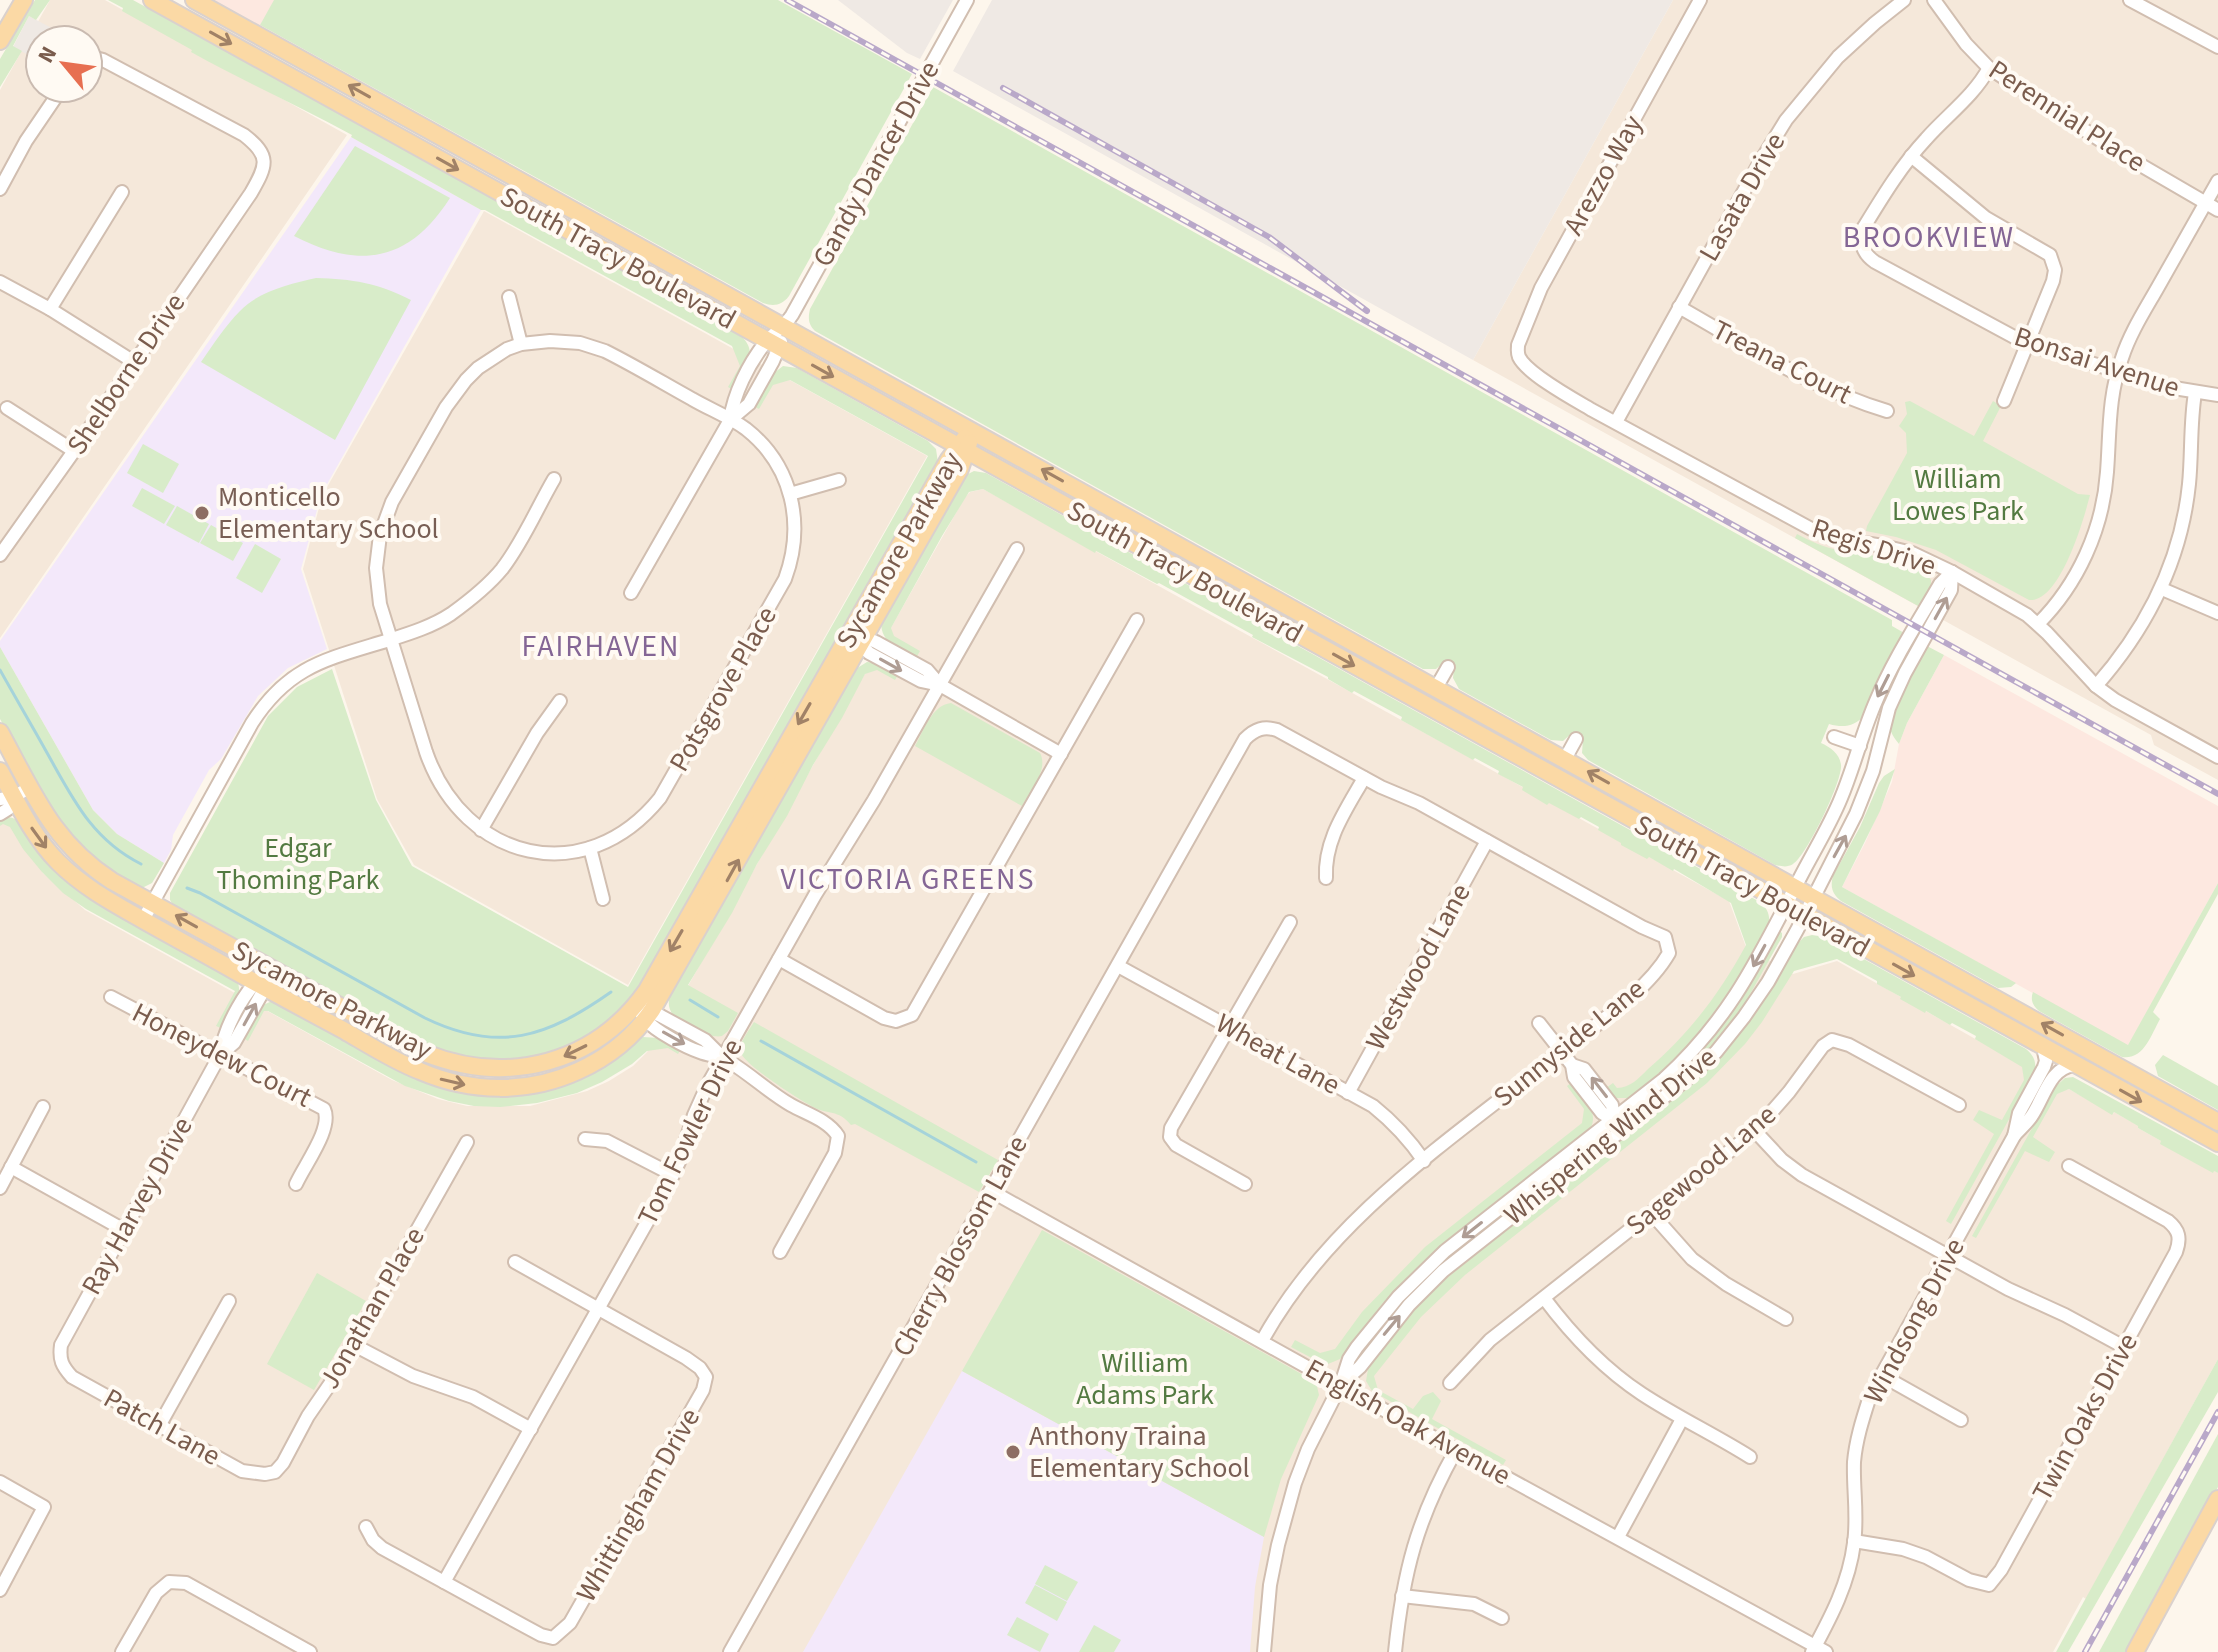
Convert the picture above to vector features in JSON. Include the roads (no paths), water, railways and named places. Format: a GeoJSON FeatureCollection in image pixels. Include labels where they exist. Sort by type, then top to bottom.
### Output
{"type":"FeatureCollection","features":[{"type":"Feature","properties":{"kind":"main road"},"geometry":{"type":"LineString","coordinates":[[3,37],[13,0]]}},
{"type":"Feature","properties":{"kind":"main road"},"geometry":{"type":"LineString","coordinates":[[3,37],[24,0]]}},
{"type":"Feature","properties":{"kind":"main road","name":"South Tracy Boulevard"},"geometry":{"type":"LineString","coordinates":[[152,0],[2218,1143]]}},
{"type":"Feature","properties":{"kind":"main road","name":"South Tracy Boulevard"},"geometry":{"type":"LineString","coordinates":[[194,0],[2218,1122]]}},
{"type":"Feature","properties":{"kind":"main road","name":"Sycamore Parkway"},"geometry":{"type":"LineString","coordinates":[[0,771],[7,798],[56,860],[95,893],[419,1071],[448,1081],[483,1087],[523,1087],[569,1075],[608,1055],[636,1032],[657,975],[858,638],[949,459],[962,449],[972,431]]}},
{"type":"Feature","properties":{"kind":"main road","name":"Sycamore Parkway"},"geometry":{"type":"LineString","coordinates":[[0,732],[51,824],[76,854],[112,881],[425,1053],[470,1067],[508,1069],[530,1066],[568,1055],[645,1011]]}},
{"type":"Feature","properties":{"kind":"main road"},"geometry":{"type":"LineString","coordinates":[[2135,1652],[2218,1499]]}},
{"type":"Feature","properties":{"kind":"street","name":"Gandy Dancer Drive"},"geometry":{"type":"LineString","coordinates":[[631,593],[730,420],[734,395],[774,344],[967,0]]}},
{"type":"Feature","properties":{"kind":"street","name":"Arezzo Way"},"geometry":{"type":"LineString","coordinates":[[1517,354],[1524,326],[1541,288],[1700,0]]}},
{"type":"Feature","properties":{"kind":"street","name":"Lasata Drive"},"geometry":{"type":"LineString","coordinates":[[1616,422],[1786,120],[1838,57],[1904,0]]}},
{"type":"Feature","properties":{"kind":"street","name":"Perennial Place"},"geometry":{"type":"LineString","coordinates":[[1934,0],[1957,33],[1989,68],[2120,153],[2218,210]]}},
{"type":"Feature","properties":{"kind":"street"},"geometry":{"type":"LineString","coordinates":[[2130,0],[2218,47]]}},
{"type":"Feature","properties":{"kind":"street","name":"Shelborne Drive"},"geometry":{"type":"LineString","coordinates":[[0,555],[5,538],[74,451],[263,171],[265,159],[259,146],[230,127],[104,61]]}},
{"type":"Feature","properties":{"kind":"street"},"geometry":{"type":"LineString","coordinates":[[1989,68],[1962,104],[1911,156],[1986,218],[2050,255],[2054,262],[2055,275],[2004,401]]}},
{"type":"Feature","properties":{"kind":"street"},"geometry":{"type":"LineString","coordinates":[[0,189],[26,141],[51,104]]}},
{"type":"Feature","properties":{"kind":"street","name":"Bonsai Avenue"},"geometry":{"type":"LineString","coordinates":[[1911,156],[1861,236],[1864,251],[1875,262],[2027,344],[2195,393],[2218,395]]}},
{"type":"Feature","properties":{"kind":"street"},"geometry":{"type":"LineString","coordinates":[[2038,624],[2055,606],[2080,568],[2094,534],[2107,476],[2110,408],[2117,372],[2133,332],[2218,181]]}},
{"type":"Feature","properties":{"kind":"street"},"geometry":{"type":"LineString","coordinates":[[50,309],[122,192]]}},
{"type":"Feature","properties":{"kind":"street"},"geometry":{"type":"LineString","coordinates":[[0,282],[50,309],[134,362]]}},
{"type":"Feature","properties":{"kind":"street"},"geometry":{"type":"LineString","coordinates":[[509,297],[521,344]]}},
{"type":"Feature","properties":{"kind":"street","name":"Treana Court"},"geometry":{"type":"LineString","coordinates":[[1679,307],[1826,389],[1887,411]]}},
{"type":"Feature","properties":{"kind":"street","name":"Potsgrove Place"},"geometry":{"type":"LineString","coordinates":[[565,341],[605,351],[747,430],[780,469],[794,507],[795,535],[785,579],[660,798],[641,820],[621,835],[590,848],[566,853],[540,853],[515,847],[481,830],[453,804],[431,768],[377,585],[377,551],[385,518],[407,475],[456,393],[478,368],[507,349],[521,344],[565,341]]}},
{"type":"Feature","properties":{"kind":"street","name":"Regis Drive"},"geometry":{"type":"LineString","coordinates":[[1517,354],[1525,366],[1566,395],[1815,531],[1839,539],[1912,553],[1952,572],[2038,624],[2096,686],[2115,700],[2218,757]]}},
{"type":"Feature","properties":{"kind":"street"},"geometry":{"type":"LineString","coordinates":[[2096,686],[2131,642],[2162,589],[2177,549],[2189,483],[2195,393]]}},
{"type":"Feature","properties":{"kind":"street"},"geometry":{"type":"LineString","coordinates":[[7,408],[74,451]]}},
{"type":"Feature","properties":{"kind":"street"},"geometry":{"type":"LineString","coordinates":[[143,920],[252,723],[273,694],[294,676],[319,662],[391,640],[449,615],[493,579],[554,479]]}},
{"type":"Feature","properties":{"kind":"street"},"geometry":{"type":"LineString","coordinates":[[790,494],[839,480]]}},
{"type":"Feature","properties":{"kind":"street","name":"Tom Fowler Drive"},"geometry":{"type":"LineString","coordinates":[[444,1582],[673,1175],[700,1101],[723,1058],[1017,549]]}},
{"type":"Feature","properties":{"kind":"street","name":"Whispering Wind Drive"},"geometry":{"type":"LineString","coordinates":[[1264,1652],[1270,1585],[1291,1496],[1308,1449],[1341,1384],[1349,1359],[1388,1307],[1445,1251],[1664,1079],[1708,1034],[1740,990],[1838,807],[1877,699],[1940,584],[1952,572]]}},
{"type":"Feature","properties":{"kind":"street","name":"Whispering Wind Drive"},"geometry":{"type":"LineString","coordinates":[[1341,1384],[1360,1367],[1391,1326],[1443,1271],[1687,1079],[1725,1041],[1760,995],[1856,814],[1873,771],[1889,708],[1951,590],[1952,572]]}},
{"type":"Feature","properties":{"kind":"street"},"geometry":{"type":"LineString","coordinates":[[2162,589],[2218,613]]}},
{"type":"Feature","properties":{"kind":"street"},"geometry":{"type":"LineString","coordinates":[[779,959],[890,1021],[902,1020],[917,1010],[1137,620]]}},
{"type":"Feature","properties":{"kind":"street"},"geometry":{"type":"LineString","coordinates":[[858,638],[869,653],[921,681],[940,685],[1061,754]]}},
{"type":"Feature","properties":{"kind":"street"},"geometry":{"type":"LineString","coordinates":[[1436,688],[1448,667]]}},
{"type":"Feature","properties":{"kind":"street"},"geometry":{"type":"LineString","coordinates":[[481,830],[537,733],[560,701]]}},
{"type":"Feature","properties":{"kind":"street","name":"Cherry Blossom Lane"},"geometry":{"type":"LineString","coordinates":[[730,1652],[1245,739],[1259,728],[1277,730],[1364,778]]}},
{"type":"Feature","properties":{"kind":"street"},"geometry":{"type":"LineString","coordinates":[[1834,737],[1860,746]]}},
{"type":"Feature","properties":{"kind":"street"},"geometry":{"type":"LineString","coordinates":[[1565,759],[1576,739]]}},
{"type":"Feature","properties":{"kind":"street"},"geometry":{"type":"LineString","coordinates":[[1326,878],[1328,847],[1364,778]]}},
{"type":"Feature","properties":{"kind":"street","name":"Sunnyside Lane"},"geometry":{"type":"LineString","coordinates":[[1262,1341],[1317,1261],[1349,1226],[1424,1161],[1615,1010],[1663,964],[1669,953],[1665,937],[1419,803],[1364,778]]}},
{"type":"Feature","properties":{"kind":"street"},"geometry":{"type":"LineString","coordinates":[[0,814],[8,809],[7,798],[30,787]]}},
{"type":"Feature","properties":{"kind":"street","name":"Westwood Lane"},"geometry":{"type":"LineString","coordinates":[[1348,1093],[1487,841]]}},
{"type":"Feature","properties":{"kind":"street"},"geometry":{"type":"LineString","coordinates":[[590,848],[603,899]]}},
{"type":"Feature","properties":{"kind":"street"},"geometry":{"type":"LineString","coordinates":[[1245,1184],[1176,1145],[1170,1137],[1171,1128],[1290,922]]}},
{"type":"Feature","properties":{"kind":"street","name":"Wheat Lane"},"geometry":{"type":"LineString","coordinates":[[1118,966],[1373,1106],[1391,1120],[1424,1161]]}},
{"type":"Feature","properties":{"kind":"street","name":"Ray Harvey Drive"},"geometry":{"type":"LineString","coordinates":[[59,1359],[61,1345],[220,1055],[223,1036],[269,967]]}},
{"type":"Feature","properties":{"kind":"street","name":"Honeydew Court"},"geometry":{"type":"LineString","coordinates":[[111,997],[324,1109],[328,1118],[323,1134],[296,1184]]}},
{"type":"Feature","properties":{"kind":"street"},"geometry":{"type":"LineString","coordinates":[[645,1011],[655,1028],[698,1052],[723,1058],[755,1077],[779,1098],[826,1123],[838,1136],[835,1153],[780,1252]]}},
{"type":"Feature","properties":{"kind":"street"},"geometry":{"type":"LineString","coordinates":[[1539,1023],[1572,1065],[1584,1069],[1603,1093],[1612,1105],[1614,1119],[1623,1130]]}},
{"type":"Feature","properties":{"kind":"street","name":"Sagewood Lane"},"geometry":{"type":"LineString","coordinates":[[1450,1383],[1490,1340],[1755,1131],[1823,1046],[1832,1040],[1849,1045],[1959,1105]]}},
{"type":"Feature","properties":{"kind":"street","name":"Windsong Drive"},"geometry":{"type":"LineString","coordinates":[[2014,1136],[2019,1113],[2046,1061],[2043,1047]]}},
{"type":"Feature","properties":{"kind":"street","name":"Windsong Drive"},"geometry":{"type":"LineString","coordinates":[[1817,1650],[1847,1578],[1854,1541],[1857,1436],[1870,1396],[2014,1136],[2030,1119],[2056,1073],[2067,1065],[2074,1065]]}},
{"type":"Feature","properties":{"kind":"street"},"geometry":{"type":"LineString","coordinates":[[0,1188],[43,1107]]}},
{"type":"Feature","properties":{"kind":"street"},"geometry":{"type":"LineString","coordinates":[[1755,1131],[1782,1160],[1802,1175],[2019,1295],[2065,1315],[2124,1347]]}},
{"type":"Feature","properties":{"kind":"street"},"geometry":{"type":"LineString","coordinates":[[585,1139],[607,1141],[673,1175]]}},
{"type":"Feature","properties":{"kind":"street","name":"Jonathan Place"},"geometry":{"type":"LineString","coordinates":[[275,1472],[330,1384],[467,1142]]}},
{"type":"Feature","properties":{"kind":"street","name":"Twin Oaks Drive"},"geometry":{"type":"LineString","coordinates":[[1854,1541],[1903,1549],[1926,1557],[1969,1580],[1989,1585],[2001,1570],[2179,1243],[2179,1234],[2168,1221],[2069,1166]]}},
{"type":"Feature","properties":{"kind":"street"},"geometry":{"type":"LineString","coordinates":[[11,1167],[124,1230]]}},
{"type":"Feature","properties":{"kind":"street","name":"English Oak Avenue"},"geometry":{"type":"LineString","coordinates":[[991,1191],[1817,1650]]}},
{"type":"Feature","properties":{"kind":"street"},"geometry":{"type":"LineString","coordinates":[[1652,1214],[1692,1259],[1726,1284],[1786,1319]]}},
{"type":"Feature","properties":{"kind":"street"},"geometry":{"type":"LineString","coordinates":[[515,1262],[599,1309]]}},
{"type":"Feature","properties":{"kind":"street"},"geometry":{"type":"LineString","coordinates":[[1544,1298],[1597,1359],[1638,1392],[1750,1457]]}},
{"type":"Feature","properties":{"kind":"street"},"geometry":{"type":"LineString","coordinates":[[159,1426],[229,1301]]}},
{"type":"Feature","properties":{"kind":"street","name":"Whittingham Drive"},"geometry":{"type":"LineString","coordinates":[[444,1582],[541,1635],[553,1638],[570,1623],[703,1390],[706,1377],[700,1368],[599,1309]]}},
{"type":"Feature","properties":{"kind":"street"},"geometry":{"type":"LineString","coordinates":[[352,1344],[413,1376],[473,1397],[531,1429]]}},
{"type":"Feature","properties":{"kind":"street","name":"Patch Lane"},"geometry":{"type":"LineString","coordinates":[[59,1359],[72,1377],[242,1471],[275,1472]]}},
{"type":"Feature","properties":{"kind":"street"},"geometry":{"type":"LineString","coordinates":[[1881,1375],[1961,1420]]}},
{"type":"Feature","properties":{"kind":"street"},"geometry":{"type":"LineString","coordinates":[[1618,1537],[1682,1419]]}},
{"type":"Feature","properties":{"kind":"street"},"geometry":{"type":"LineString","coordinates":[[1395,1652],[1411,1550],[1424,1513],[1456,1450]]}},
{"type":"Feature","properties":{"kind":"street"},"geometry":{"type":"LineString","coordinates":[[0,1482],[44,1507],[0,1590]]}},
{"type":"Feature","properties":{"kind":"street"},"geometry":{"type":"LineString","coordinates":[[366,1527],[382,1548],[444,1582]]}},
{"type":"Feature","properties":{"kind":"street"},"geometry":{"type":"LineString","coordinates":[[122,1652],[156,1593],[169,1582],[186,1583],[310,1652]]}},
{"type":"Feature","properties":{"kind":"street"},"geometry":{"type":"LineString","coordinates":[[1402,1596],[1474,1604],[1502,1618]]}},
{"type":"Feature","properties":{"kind":"waterway"},"geometry":{"type":"LineString","coordinates":[[0,670],[84,815],[109,842],[141,864]]}},
{"type":"Feature","properties":{"kind":"waterway"},"geometry":{"type":"LineString","coordinates":[[187,888],[425,1018],[476,1035],[522,1035],[544,1029],[588,1008],[611,992]]}},
{"type":"Feature","properties":{"kind":"waterway"},"geometry":{"type":"LineString","coordinates":[[690,1000],[718,1017]]}},
{"type":"Feature","properties":{"kind":"waterway"},"geometry":{"type":"LineString","coordinates":[[761,1041],[976,1162]]}},
{"type":"Feature","properties":{"kind":"railway"},"geometry":{"type":"LineString","coordinates":[[787,0],[2218,794]]}},
{"type":"Feature","properties":{"kind":"railway"},"geometry":{"type":"LineString","coordinates":[[1003,88],[1269,237],[1367,311]]}},
{"type":"Feature","properties":{"kind":"railway"},"geometry":{"type":"LineString","coordinates":[[2085,1652],[2218,1412]]}},
{"type":"Feature","properties":{"kind":"place","name":"Monticello Elementary School"},"geometry":{"type":"Point","coordinates":[202,513]}},
{"type":"Feature","properties":{"kind":"place","name":"Anthony Traina Elementary School"},"geometry":{"type":"Point","coordinates":[1013,1452]}},
{"type":"Feature","properties":{"kind":"district","name":"BROOKVIEW"},"geometry":{"type":"Point","coordinates":[1929,237]}},
{"type":"Feature","properties":{"kind":"district","name":"FAIRHAVEN"},"geometry":{"type":"Point","coordinates":[601,646]}},
{"type":"Feature","properties":{"kind":"district","name":"VICTORIA GREENS"},"geometry":{"type":"Point","coordinates":[908,879]}},
{"type":"Feature","properties":{"kind":"park label","name":"William Lowes Park"},"geometry":{"type":"Point","coordinates":[1958,495]}},
{"type":"Feature","properties":{"kind":"park label","name":"Edgar Thoming Park"},"geometry":{"type":"Point","coordinates":[298,864]}},
{"type":"Feature","properties":{"kind":"park label","name":"William Adams Park"},"geometry":{"type":"Point","coordinates":[1145,1379]}}]}
